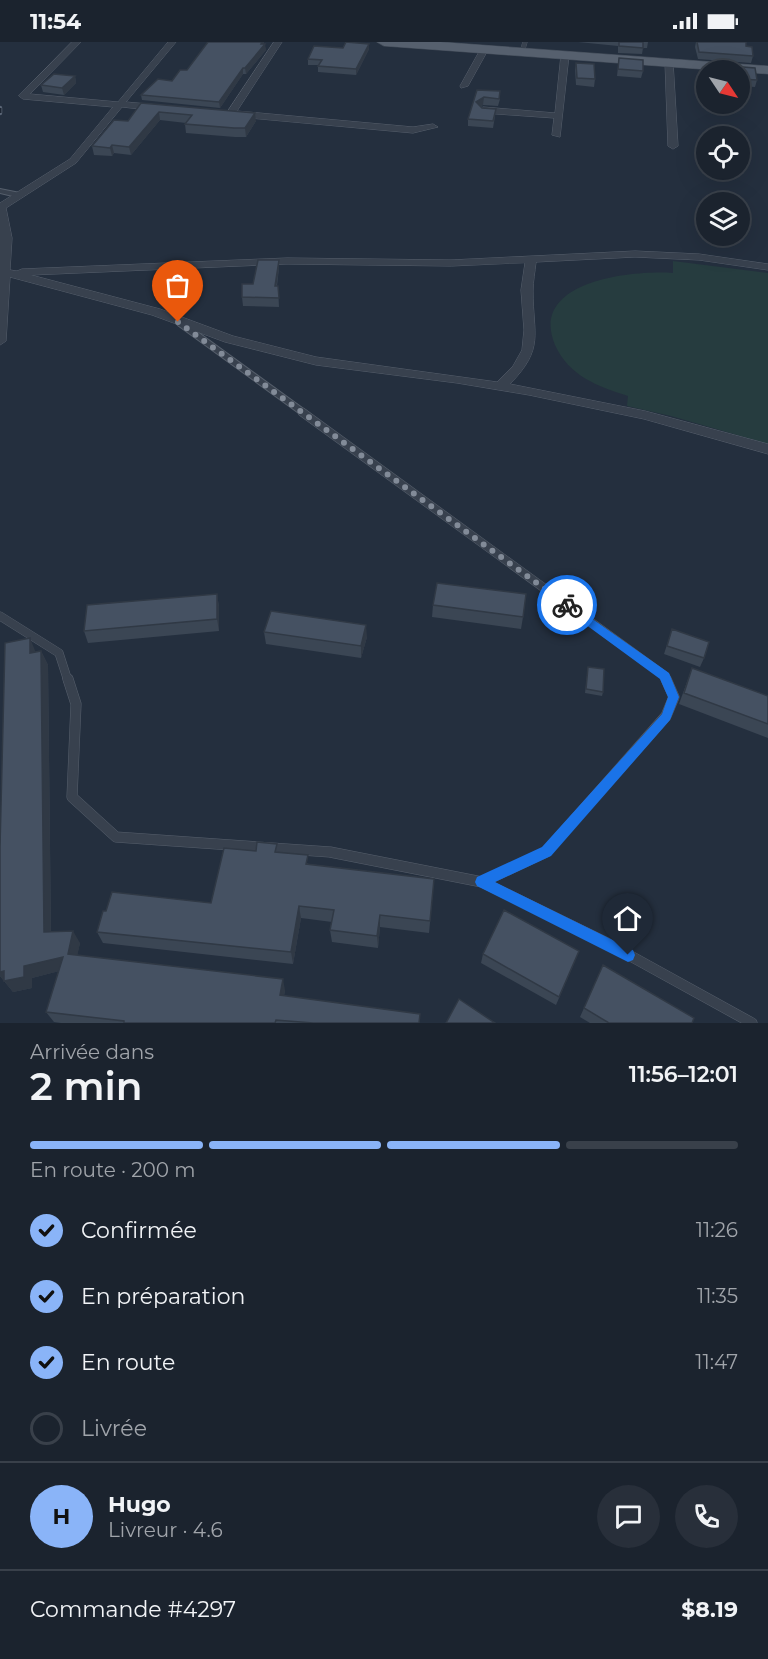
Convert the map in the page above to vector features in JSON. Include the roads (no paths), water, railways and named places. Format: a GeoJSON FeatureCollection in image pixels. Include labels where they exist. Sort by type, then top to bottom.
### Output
{"type":"FeatureCollection","features":[{"type":"Feature","properties":{"kind":"main road"},"geometry":{"type":"LineString","coordinates":[[384,42],[484,50],[524,47],[565,55],[768,70]]}},
{"type":"Feature","properties":{"kind":"street"},"geometry":{"type":"LineString","coordinates":[[77,42],[23,96],[164,109]]}},
{"type":"Feature","properties":{"kind":"street"},"geometry":{"type":"LineString","coordinates":[[0,341],[7,238],[1,207],[17,195],[59,172],[73,160],[172,42]]}},
{"type":"Feature","properties":{"kind":"street"},"geometry":{"type":"LineString","coordinates":[[231,114],[278,42]]}},
{"type":"Feature","properties":{"kind":"street"},"geometry":{"type":"LineString","coordinates":[[464,86],[484,50]]}},
{"type":"Feature","properties":{"kind":"street"},"geometry":{"type":"LineString","coordinates":[[557,135],[565,55]]}},
{"type":"Feature","properties":{"kind":"street"},"geometry":{"type":"LineString","coordinates":[[669,62],[673,146]]}},
{"type":"Feature","properties":{"kind":"street"},"geometry":{"type":"LineString","coordinates":[[483,110],[559,116]]}},
{"type":"Feature","properties":{"kind":"street"},"geometry":{"type":"LineString","coordinates":[[220,113],[413,130],[434,127]]}},
{"type":"Feature","properties":{"kind":"street"},"geometry":{"type":"LineString","coordinates":[[0,190],[17,195]]}},
{"type":"Feature","properties":{"kind":"street"},"geometry":{"type":"LineString","coordinates":[[3,272],[287,261],[451,263],[635,254],[699,257],[768,267]]}},
{"type":"Feature","properties":{"kind":"street"},"geometry":{"type":"LineString","coordinates":[[500,386],[518,368],[528,350],[530,330],[527,290],[531,259]]}},
{"type":"Feature","properties":{"kind":"street"},"geometry":{"type":"LineString","coordinates":[[3,272],[156,312],[229,339],[316,361],[500,386],[645,415],[768,449]]}},
{"type":"Feature","properties":{"kind":"lane"},"geometry":{"type":"LineString","coordinates":[[178,322],[665,676],[674,697],[666,716],[546,852],[482,882]]}},
{"type":"Feature","properties":{"kind":"lane"},"geometry":{"type":"LineString","coordinates":[[0,615],[59,653],[76,704],[72,797],[116,837],[330,852],[482,882],[607,943],[752,1023]]}},
{"type":"Feature","properties":{"kind":"railway"},"geometry":{"type":"LineString","coordinates":[[0,108],[0,113]]}}]}
